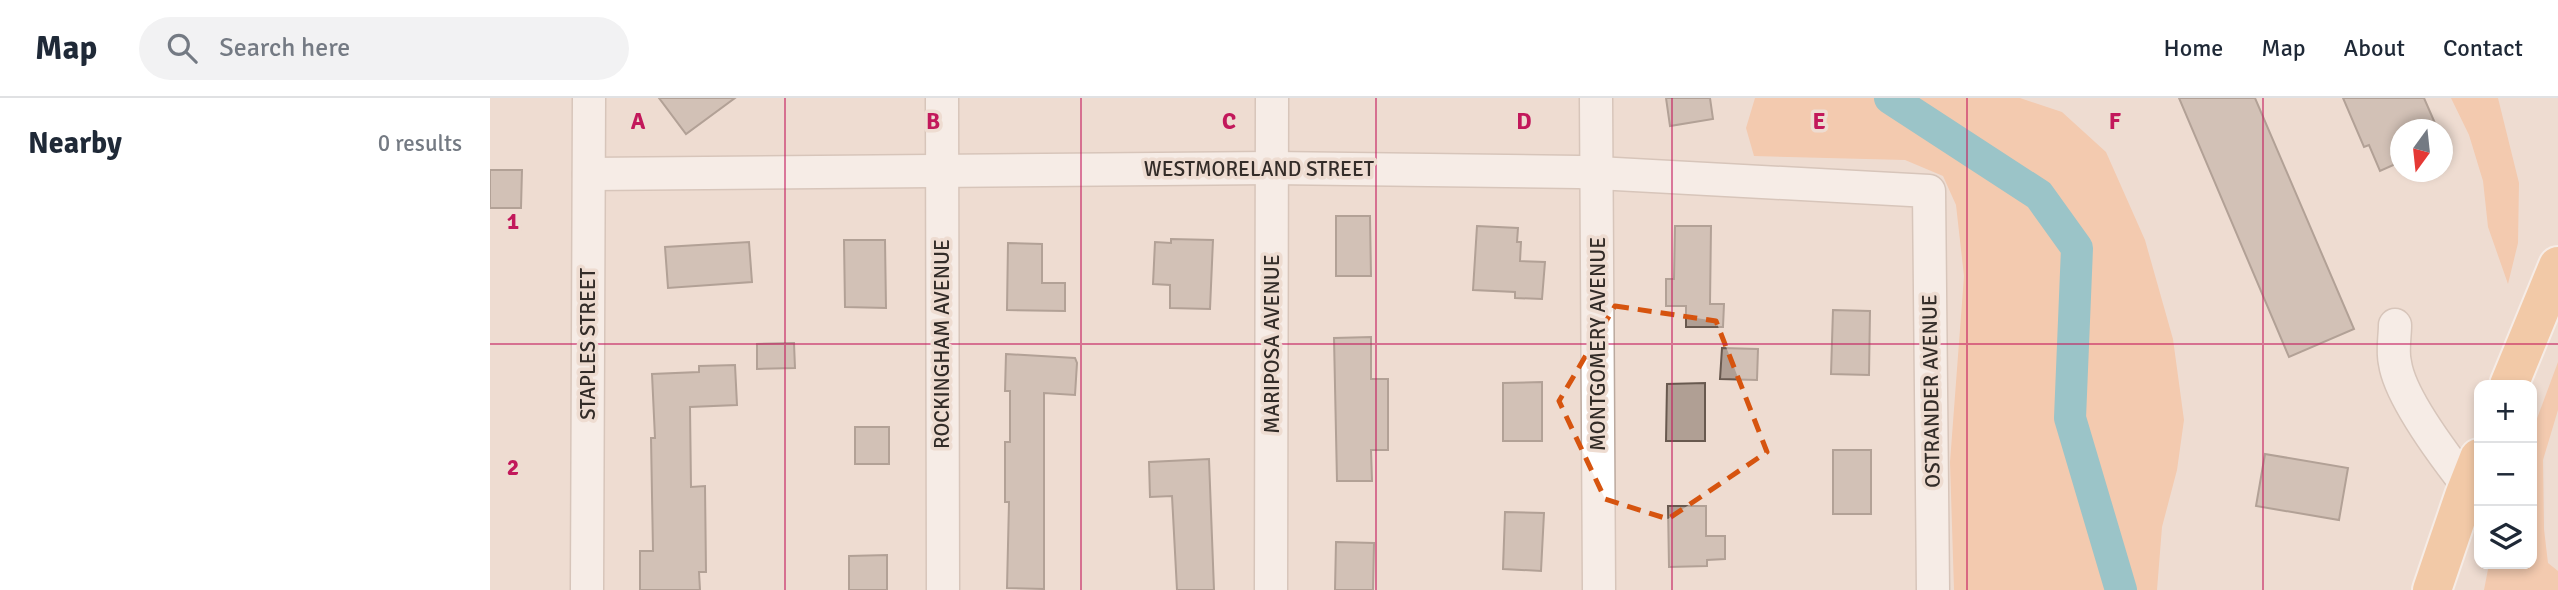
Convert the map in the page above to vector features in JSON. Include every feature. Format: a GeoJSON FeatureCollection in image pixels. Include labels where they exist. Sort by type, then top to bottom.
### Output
{"type":"FeatureCollection","features":[{"type":"Feature","properties":{"kind":"main road"},"geometry":{"type":"LineString","coordinates":[[2511,380],[2558,265]]}},
{"type":"Feature","properties":{"kind":"main road"},"geometry":{"type":"LineString","coordinates":[[2432,590],[2474,472]]}},
{"type":"Feature","properties":{"kind":"street","name":"STAPLES STREET"},"geometry":{"type":"LineString","coordinates":[[587,590],[589,98]]}},
{"type":"Feature","properties":{"kind":"street","name":"ROCKINGHAM AVENUE"},"geometry":{"type":"LineString","coordinates":[[942,98],[943,590]]}},
{"type":"Feature","properties":{"kind":"street","name":"MARIPOSA AVENUE"},"geometry":{"type":"LineString","coordinates":[[1270,590],[1272,98]]}},
{"type":"Feature","properties":{"kind":"street","name":"MONTGOMERY AVENUE"},"geometry":{"type":"LineString","coordinates":[[1596,98],[1599,590]]}},
{"type":"Feature","properties":{"kind":"street","name":"WESTMORELAND STREET"},"geometry":{"type":"LineString","coordinates":[[589,174],[1273,168],[1598,173],[1928,191]]}},
{"type":"Feature","properties":{"kind":"street","name":"OSTRANDER AVENUE"},"geometry":{"type":"LineString","coordinates":[[1928,191],[1933,590]]}},
{"type":"Feature","properties":{"kind":"street"},"geometry":{"type":"LineString","coordinates":[[2395,325],[2395,363],[2402,385],[2441,452],[2474,472]]}},
{"type":"Feature","properties":{"kind":"highlighted area"},"geometry":{"type":"Polygon","coordinates":[[[1615,306],[1716,321],[1767,452],[1668,519],[1605,499],[1559,401],[1615,306]]]}},
{"type":"Feature","properties":{"kind":"shaded area"},"geometry":{"type":"Polygon","coordinates":[[[1755,98],[2020,98],[2062,112],[2106,152],[2145,240],[2173,339],[2184,420],[2177,470],[2162,527],[2157,590],[1954,590],[1950,462],[1964,276],[1956,205],[1943,176],[1905,160],[1754,156],[1746,128],[1755,98]]]}},
{"type":"Feature","properties":{"kind":"shaded area"},"geometry":{"type":"Polygon","coordinates":[[[2451,98],[2498,98],[2519,183],[2518,243],[2508,284],[2488,227],[2483,181],[2469,135],[2451,98]]]}},
{"type":"Feature","properties":{"kind":"shaded area"},"geometry":{"type":"Polygon","coordinates":[[[2558,362],[2558,410],[2543,460],[2544,529],[2548,563],[2558,571],[2558,590],[2484,590],[2488,569],[2537,569],[2537,419],[2558,362]]]}},
{"type":"Feature","properties":{"kind":"building"},"geometry":{"type":"Polygon","coordinates":[[[659,98],[735,98],[686,134],[659,98]]]}},
{"type":"Feature","properties":{"kind":"building"},"geometry":{"type":"Polygon","coordinates":[[[1666,98],[1710,98],[1713,119],[1670,126],[1666,98]]]}},
{"type":"Feature","properties":{"kind":"building"},"geometry":{"type":"Polygon","coordinates":[[[2179,98],[2255,98],[2354,329],[2289,357],[2179,98]]]}},
{"type":"Feature","properties":{"kind":"building"},"geometry":{"type":"Polygon","coordinates":[[[2343,98],[2424,98],[2433,119],[2390,119],[2390,166],[2380,171],[2369,145],[2364,147],[2343,98]]]}},
{"type":"Feature","properties":{"kind":"building"},"geometry":{"type":"Polygon","coordinates":[[[490,170],[522,170],[521,208],[490,208],[490,170]]]}},
{"type":"Feature","properties":{"kind":"building"},"geometry":{"type":"Polygon","coordinates":[[[1336,216],[1370,216],[1371,276],[1336,276],[1336,216]]]}},
{"type":"Feature","properties":{"kind":"building"},"geometry":{"type":"Polygon","coordinates":[[[1477,226],[1518,228],[1517,242],[1521,242],[1520,261],[1545,262],[1542,299],[1515,298],[1515,292],[1473,290],[1477,226]]]}},
{"type":"Feature","properties":{"kind":"building"},"geometry":{"type":"Polygon","coordinates":[[[1675,226],[1711,226],[1710,304],[1724,304],[1723,327],[1686,327],[1686,306],[1666,306],[1666,279],[1674,279],[1675,226]]]}},
{"type":"Feature","properties":{"kind":"building"},"geometry":{"type":"Polygon","coordinates":[[[1171,239],[1213,240],[1210,309],[1170,308],[1170,285],[1153,284],[1155,242],[1171,243],[1171,239]]]}},
{"type":"Feature","properties":{"kind":"building"},"geometry":{"type":"Polygon","coordinates":[[[844,240],[885,240],[886,308],[845,307],[844,240]]]}},
{"type":"Feature","properties":{"kind":"building"},"geometry":{"type":"Polygon","coordinates":[[[749,242],[752,282],[668,288],[665,247],[749,242]]]}},
{"type":"Feature","properties":{"kind":"building"},"geometry":{"type":"Polygon","coordinates":[[[1008,243],[1042,244],[1042,283],[1065,283],[1065,311],[1007,310],[1008,243]]]}},
{"type":"Feature","properties":{"kind":"building"},"geometry":{"type":"Polygon","coordinates":[[[1833,310],[1870,311],[1869,375],[1831,374],[1833,310]]]}},
{"type":"Feature","properties":{"kind":"building"},"geometry":{"type":"Polygon","coordinates":[[[1371,337],[1371,379],[1388,379],[1388,450],[1371,450],[1372,481],[1337,481],[1334,338],[1371,337]]]}},
{"type":"Feature","properties":{"kind":"building"},"geometry":{"type":"Polygon","coordinates":[[[794,343],[795,368],[757,369],[757,344],[794,343]]]}},
{"type":"Feature","properties":{"kind":"building"},"geometry":{"type":"Polygon","coordinates":[[[1722,348],[1758,349],[1757,380],[1720,379],[1722,348]]]}},
{"type":"Feature","properties":{"kind":"building"},"geometry":{"type":"Polygon","coordinates":[[[1006,354],[1075,358],[1077,363],[1075,395],[1044,393],[1044,589],[1007,588],[1009,502],[1005,502],[1005,442],[1010,442],[1010,391],[1005,391],[1006,354]]]}},
{"type":"Feature","properties":{"kind":"building"},"geometry":{"type":"Polygon","coordinates":[[[735,365],[737,405],[690,407],[691,487],[705,486],[706,572],[699,572],[700,590],[640,590],[640,551],[653,551],[651,438],[655,438],[652,374],[699,372],[699,366],[735,365]]]}},
{"type":"Feature","properties":{"kind":"building"},"geometry":{"type":"Polygon","coordinates":[[[1542,382],[1542,441],[1503,441],[1503,383],[1542,382]]]}},
{"type":"Feature","properties":{"kind":"building"},"geometry":{"type":"Polygon","coordinates":[[[1705,383],[1705,441],[1666,441],[1667,384],[1705,383]]]}},
{"type":"Feature","properties":{"kind":"building"},"geometry":{"type":"Polygon","coordinates":[[[855,427],[889,427],[889,464],[855,464],[855,427]]]}},
{"type":"Feature","properties":{"kind":"building"},"geometry":{"type":"Polygon","coordinates":[[[1833,450],[1871,450],[1871,514],[1833,514],[1833,450]]]}},
{"type":"Feature","properties":{"kind":"building"},"geometry":{"type":"Polygon","coordinates":[[[2265,454],[2348,468],[2339,520],[2256,506],[2265,454]]]}},
{"type":"Feature","properties":{"kind":"building"},"geometry":{"type":"Polygon","coordinates":[[[1209,459],[1214,590],[1177,590],[1172,496],[1150,497],[1149,462],[1209,459]]]}},
{"type":"Feature","properties":{"kind":"building"},"geometry":{"type":"Polygon","coordinates":[[[1668,506],[1706,506],[1706,536],[1725,536],[1725,559],[1707,560],[1707,566],[1669,567],[1668,506]]]}},
{"type":"Feature","properties":{"kind":"building"},"geometry":{"type":"Polygon","coordinates":[[[1505,512],[1544,513],[1541,571],[1503,569],[1505,512]]]}},
{"type":"Feature","properties":{"kind":"building"},"geometry":{"type":"Polygon","coordinates":[[[1336,542],[1374,543],[1373,590],[1335,590],[1336,542]]]}},
{"type":"Feature","properties":{"kind":"building"},"geometry":{"type":"Polygon","coordinates":[[[887,555],[887,590],[849,590],[849,556],[887,555]]]}},
{"type":"Feature","properties":{"kind":"waterway"},"geometry":{"type":"LineString","coordinates":[[1890,98],[2039,195],[2077,248],[2070,418],[2121,590]]}}]}
